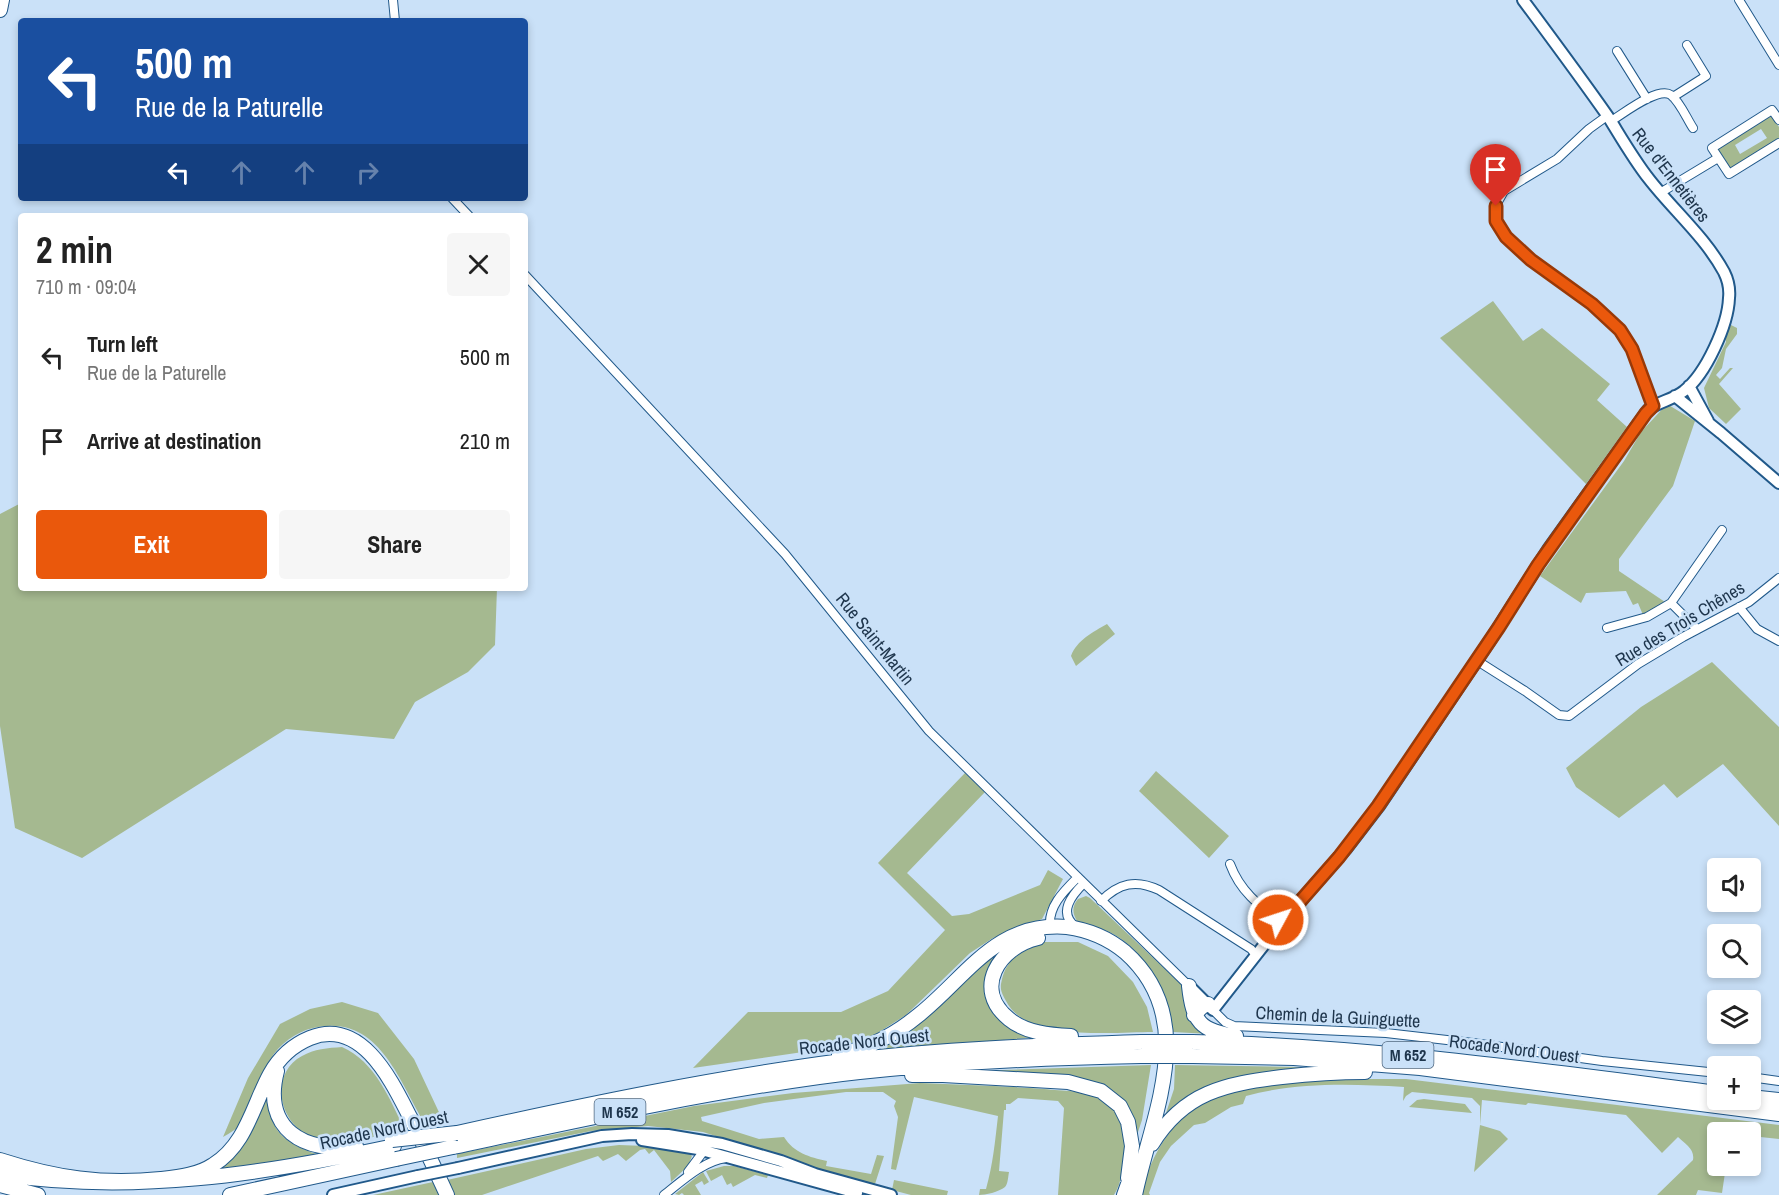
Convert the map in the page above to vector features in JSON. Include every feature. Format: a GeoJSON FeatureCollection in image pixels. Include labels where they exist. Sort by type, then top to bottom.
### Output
{"type":"FeatureCollection","features":[{"type":"Feature","properties":{"kind":"highway"},"geometry":{"type":"LineString","coordinates":[[0,10],[2,0]]}},
{"type":"Feature","properties":{"kind":"highway"},"geometry":{"type":"LineString","coordinates":[[773,1071],[803,1060],[859,1049],[883,1039],[921,1014],[992,947],[1014,936],[1050,927],[1059,933],[1073,933],[1110,941],[1131,957],[1148,978],[1159,999],[1165,1024],[1166,1070],[1147,1154]]}},
{"type":"Feature","properties":{"kind":"highway"},"geometry":{"type":"LineString","coordinates":[[1128,1194],[1155,1086],[1158,1062],[1155,1020],[1144,989],[1124,962],[1100,945],[1073,933],[1028,940],[1002,957],[995,968],[992,981],[994,998],[1008,1018],[1024,1028],[1047,1034],[1141,1049]]}},
{"type":"Feature","properties":{"kind":"highway"},"geometry":{"type":"LineString","coordinates":[[1189,986],[1194,1015],[1201,1025],[1224,1034],[1345,1044],[1408,1054]]}},
{"type":"Feature","properties":{"kind":"highway"},"geometry":{"type":"LineString","coordinates":[[1194,1015],[1202,1006],[1210,1007]]}},
{"type":"Feature","properties":{"kind":"highway"},"geometry":{"type":"LineString","coordinates":[[0,1160],[49,1175],[92,1182],[149,1180],[184,1176],[204,1170],[224,1157],[242,1133],[270,1074],[284,1055],[304,1040],[326,1034],[350,1040],[366,1050],[380,1064],[394,1087],[445,1191]]}},
{"type":"Feature","properties":{"kind":"highway","name":"Rocade Nord Ouest"},"geometry":{"type":"LineString","coordinates":[[0,1172],[24,1181],[84,1191],[161,1191],[234,1181],[650,1092],[773,1071],[855,1060],[1008,1047],[1192,1049],[1293,1046],[1408,1054],[1707,1092]]}},
{"type":"Feature","properties":{"kind":"highway","name":"Rocade Nord Ouest"},"geometry":{"type":"LineString","coordinates":[[230,1195],[394,1148],[453,1147],[657,1104],[820,1077],[993,1060],[1141,1049]]}},
{"type":"Feature","properties":{"kind":"highway","name":"Rocade Nord Ouest"},"geometry":{"type":"LineString","coordinates":[[1192,1049],[1420,1068],[1779,1114]]}},
{"type":"Feature","properties":{"kind":"highway"},"geometry":{"type":"LineString","coordinates":[[284,1055],[277,1073],[274,1100],[280,1120],[294,1136],[306,1143],[330,1148],[394,1148]]}},
{"type":"Feature","properties":{"kind":"highway"},"geometry":{"type":"LineString","coordinates":[[1128,1194],[1147,1154],[1162,1130],[1200,1097],[1223,1087],[1246,1081],[1298,1075],[1420,1068]]}},
{"type":"Feature","properties":{"kind":"highway"},"geometry":{"type":"LineString","coordinates":[[820,1077],[943,1075],[1068,1082],[1090,1087],[1120,1106],[1128,1122],[1131,1153],[1128,1194]]}},
{"type":"Feature","properties":{"kind":"highway"},"geometry":{"type":"LineString","coordinates":[[1761,1098],[1779,1099]]}},
{"type":"Feature","properties":{"kind":"highway"},"geometry":{"type":"LineString","coordinates":[[0,1185],[38,1195]]}},
{"type":"Feature","properties":{"kind":"highway"},"geometry":{"type":"LineString","coordinates":[[0,1191],[14,1195]]}},
{"type":"Feature","properties":{"kind":"street"},"geometry":{"type":"LineString","coordinates":[[393,0],[395,18]]}},
{"type":"Feature","properties":{"kind":"street","name":"Rue d'Ennetières"},"geometry":{"type":"LineString","coordinates":[[1523,0],[1609,119],[1634,158],[1660,193],[1714,256],[1725,274],[1729,286],[1729,306],[1723,328],[1714,348],[1691,384]]}},
{"type":"Feature","properties":{"kind":"street"},"geometry":{"type":"LineString","coordinates":[[1739,0],[1779,65]]}},
{"type":"Feature","properties":{"kind":"street"},"geometry":{"type":"LineString","coordinates":[[1673,97],[1706,76],[1687,45]]}},
{"type":"Feature","properties":{"kind":"street"},"geometry":{"type":"LineString","coordinates":[[1617,51],[1647,99]]}},
{"type":"Feature","properties":{"kind":"street"},"geometry":{"type":"LineString","coordinates":[[1653,406],[1632,349],[1620,330],[1592,304],[1520,250],[1502,232],[1495,216],[1496,206],[1504,191],[1557,159],[1589,129],[1661,93],[1673,97],[1693,128]]}},
{"type":"Feature","properties":{"kind":"street"},"geometry":{"type":"LineString","coordinates":[[1779,120],[1772,110],[1712,148],[1729,174],[1779,143]]}},
{"type":"Feature","properties":{"kind":"street"},"geometry":{"type":"LineString","coordinates":[[1660,193],[1718,158]]}},
{"type":"Feature","properties":{"kind":"street"},"geometry":{"type":"LineString","coordinates":[[455,201],[466,213]]}},
{"type":"Feature","properties":{"kind":"street","name":"Rue Saint-Martin"},"geometry":{"type":"LineString","coordinates":[[528,279],[785,554],[924,727],[1210,1007]]}},
{"type":"Feature","properties":{"kind":"street"},"geometry":{"type":"LineString","coordinates":[[1210,1007],[1339,857],[1373,812],[1554,541],[1646,413],[1653,406],[1675,396],[1691,384],[1704,414],[1713,426]]}},
{"type":"Feature","properties":{"kind":"street"},"geometry":{"type":"LineString","coordinates":[[1675,396],[1779,483]]}},
{"type":"Feature","properties":{"kind":"street"},"geometry":{"type":"LineString","coordinates":[[1607,628],[1647,617],[1671,603],[1722,530]]}},
{"type":"Feature","properties":{"kind":"street","name":"Rue des Trois Chênes"},"geometry":{"type":"LineString","coordinates":[[1476,660],[1559,715],[1566,717],[1638,664],[1762,593],[1779,578]]}},
{"type":"Feature","properties":{"kind":"street"},"geometry":{"type":"LineString","coordinates":[[1671,603],[1697,629]]}},
{"type":"Feature","properties":{"kind":"street"},"geometry":{"type":"LineString","coordinates":[[1739,607],[1757,629],[1779,641]]}},
{"type":"Feature","properties":{"kind":"street"},"geometry":{"type":"LineString","coordinates":[[1230,864],[1239,884],[1252,898],[1282,922]]}},
{"type":"Feature","properties":{"kind":"street"},"geometry":{"type":"LineString","coordinates":[[1050,927],[1050,916],[1054,905],[1081,880]]}},
{"type":"Feature","properties":{"kind":"street"},"geometry":{"type":"LineString","coordinates":[[1073,933],[1066,909],[1081,880]]}},
{"type":"Feature","properties":{"kind":"street"},"geometry":{"type":"LineString","coordinates":[[1101,901],[1121,885],[1143,884],[1159,890],[1251,949],[1256,955]]}},
{"type":"Feature","properties":{"kind":"street","name":"Chemin de la Guinguette"},"geometry":{"type":"LineString","coordinates":[[1210,1007],[1225,1022],[1233,1026],[1386,1033],[1473,1042],[1602,1061],[1707,1072]]}},
{"type":"Feature","properties":{"kind":"street"},"geometry":{"type":"LineString","coordinates":[[1761,1079],[1779,1081]]}},
{"type":"Feature","properties":{"kind":"street"},"geometry":{"type":"LineString","coordinates":[[333,1195],[602,1136],[668,1134],[722,1144],[781,1161],[815,1174],[891,1195]]}},
{"type":"Feature","properties":{"kind":"street"},"geometry":{"type":"LineString","coordinates":[[561,1146],[602,1141],[643,1140],[671,1143],[864,1195]]}},
{"type":"Feature","properties":{"kind":"street"},"geometry":{"type":"LineString","coordinates":[[675,1186],[694,1166],[704,1151],[711,1146],[722,1144]]}},
{"type":"Feature","properties":{"kind":"street"},"geometry":{"type":"LineString","coordinates":[[664,1195],[711,1162],[733,1159]]}},
{"type":"Feature","properties":{"kind":"green space"},"geometry":{"type":"Polygon","coordinates":[[[1770,114],[1779,127],[1779,139],[1731,169],[1717,148],[1770,114]],[[1761,129],[1735,145],[1740,154],[1767,138],[1761,129]]]}},
{"type":"Feature","properties":{"kind":"green space"},"geometry":{"type":"Polygon","coordinates":[[[1493,301],[1523,341],[1542,328],[1610,384],[1597,400],[1627,427],[1586,484],[1440,338],[1493,301]]]}},
{"type":"Feature","properties":{"kind":"green space"},"geometry":{"type":"Polygon","coordinates":[[[1731,325],[1737,328],[1737,334],[1726,349],[1722,368],[1716,375],[1720,379],[1730,368],[1733,368],[1719,384],[1741,409],[1726,424],[1709,408],[1704,388],[1726,342],[1725,336],[1731,325]]]}},
{"type":"Feature","properties":{"kind":"green space"},"geometry":{"type":"Polygon","coordinates":[[[1667,404],[1695,421],[1673,486],[1619,559],[1619,571],[1665,602],[1643,615],[1638,603],[1633,605],[1626,591],[1586,593],[1581,603],[1540,576],[1624,461],[1641,432],[1667,404]]]}},
{"type":"Feature","properties":{"kind":"green space"},"geometry":{"type":"Polygon","coordinates":[[[18,505],[18,591],[497,591],[495,645],[468,672],[415,702],[394,739],[286,729],[82,858],[15,828],[0,726],[0,514],[18,505]]]}},
{"type":"Feature","properties":{"kind":"green space"},"geometry":{"type":"Polygon","coordinates":[[[1107,624],[1115,634],[1076,666],[1071,656],[1077,645],[1107,624]]]}},
{"type":"Feature","properties":{"kind":"green space"},"geometry":{"type":"Polygon","coordinates":[[[1712,662],[1779,727],[1779,826],[1723,764],[1677,798],[1664,784],[1619,818],[1576,787],[1566,768],[1641,707],[1712,662]]]}},
{"type":"Feature","properties":{"kind":"green space"},"geometry":{"type":"Polygon","coordinates":[[[1156,771],[1229,836],[1209,858],[1139,791],[1156,771]]]}},
{"type":"Feature","properties":{"kind":"green space"},"geometry":{"type":"Polygon","coordinates":[[[965,773],[985,792],[907,873],[952,916],[969,914],[1040,885],[1048,870],[1063,879],[1042,919],[993,938],[970,953],[906,1015],[876,1034],[844,1046],[693,1068],[748,1012],[841,1012],[888,991],[945,930],[878,863],[965,773]]]}},
{"type":"Feature","properties":{"kind":"green space"},"geometry":{"type":"Polygon","coordinates":[[[1086,896],[1186,989],[1210,1034],[1173,1032],[1159,987],[1144,960],[1121,939],[1107,931],[1077,921],[1074,912],[1075,904],[1078,899],[1086,896]]]}},
{"type":"Feature","properties":{"kind":"green space"},"geometry":{"type":"Polygon","coordinates":[[[1016,939],[990,998],[1038,1037],[868,1052],[985,958],[1016,939]]]}},
{"type":"Feature","properties":{"kind":"green space"},"geometry":{"type":"Polygon","coordinates":[[[1044,942],[1078,942],[1108,956],[1133,982],[1147,1007],[1153,1032],[1072,1032],[1032,1023],[1016,1014],[1002,993],[1003,975],[1011,961],[1028,949],[1044,942]]]}},
{"type":"Feature","properties":{"kind":"green space"},"geometry":{"type":"Polygon","coordinates":[[[342,1002],[378,1013],[414,1059],[445,1125],[427,1127],[385,1055],[371,1041],[355,1031],[336,1026],[307,1030],[283,1044],[270,1060],[242,1123],[223,1137],[248,1078],[280,1024],[310,1009],[342,1002]]]}},
{"type":"Feature","properties":{"kind":"green space"},"geometry":{"type":"Polygon","coordinates":[[[342,1047],[354,1053],[373,1072],[388,1095],[405,1131],[335,1141],[313,1137],[301,1131],[292,1122],[282,1099],[285,1075],[291,1064],[311,1052],[342,1047]]]}},
{"type":"Feature","properties":{"kind":"green space"},"geometry":{"type":"Polygon","coordinates":[[[1151,1065],[1142,1120],[1136,1138],[1114,1094],[970,1071],[1151,1065]]]}},
{"type":"Feature","properties":{"kind":"green space"},"geometry":{"type":"Polygon","coordinates":[[[1175,1065],[1315,1068],[1241,1077],[1165,1116],[1174,1089],[1175,1065]]]}},
{"type":"Feature","properties":{"kind":"green space"},"geometry":{"type":"Polygon","coordinates":[[[1406,1079],[1755,1122],[1707,1122],[1707,1176],[1725,1176],[1722,1193],[1698,1190],[1696,1195],[1657,1195],[1693,1160],[1692,1153],[1678,1137],[1662,1153],[1626,1115],[1482,1100],[1480,1125],[1480,1106],[1472,1098],[1412,1092],[1403,1101],[1404,1087],[1345,1085],[1285,1088],[1246,1096],[1243,1104],[1231,1107],[1205,1123],[1194,1125],[1171,1146],[1160,1162],[1150,1195],[1141,1195],[1151,1164],[1166,1137],[1200,1104],[1234,1090],[1285,1083],[1406,1079]]]}},
{"type":"Feature","properties":{"kind":"green space"},"geometry":{"type":"Polygon","coordinates":[[[920,1083],[1066,1091],[1089,1094],[1102,1100],[1118,1115],[1124,1129],[1126,1144],[1122,1174],[1114,1195],[1058,1195],[1064,1108],[1058,1101],[1018,1098],[1006,1104],[1006,1110],[1004,1110],[999,1171],[1009,1172],[1007,1184],[999,1190],[982,1195],[979,1195],[980,1189],[986,1189],[994,1153],[998,1116],[914,1097],[896,1170],[891,1169],[898,1117],[894,1106],[896,1101],[883,1092],[846,1092],[764,1103],[701,1117],[702,1121],[759,1139],[784,1137],[802,1154],[827,1161],[826,1166],[871,1174],[877,1155],[884,1156],[875,1184],[824,1171],[703,1132],[648,1126],[591,1131],[457,1158],[457,1154],[694,1106],[793,1093],[920,1083]]]}},
{"type":"Feature","properties":{"kind":"green space"},"geometry":{"type":"Polygon","coordinates":[[[268,1087],[270,1113],[278,1131],[294,1144],[317,1154],[209,1173],[268,1087]]]}},
{"type":"Feature","properties":{"kind":"green space"},"geometry":{"type":"Polygon","coordinates":[[[1417,1100],[1465,1104],[1472,1113],[1409,1107],[1417,1100]]]}},
{"type":"Feature","properties":{"kind":"green space"},"geometry":{"type":"Polygon","coordinates":[[[1761,1123],[1779,1125],[1779,1139],[1761,1137],[1761,1123]]]}},
{"type":"Feature","properties":{"kind":"green space"},"geometry":{"type":"Polygon","coordinates":[[[1480,1125],[1500,1131],[1508,1139],[1474,1172],[1480,1125]]]}},
{"type":"Feature","properties":{"kind":"green space"},"geometry":{"type":"Polygon","coordinates":[[[619,1145],[646,1146],[689,1153],[692,1156],[688,1166],[671,1182],[670,1171],[654,1150],[649,1154],[645,1149],[640,1150],[626,1161],[618,1154],[603,1161],[598,1156],[482,1195],[454,1195],[447,1180],[586,1149],[619,1145]]]}},
{"type":"Feature","properties":{"kind":"green space"},"geometry":{"type":"Polygon","coordinates":[[[734,1166],[768,1175],[767,1178],[755,1175],[733,1187],[731,1183],[727,1185],[722,1175],[711,1181],[706,1171],[734,1166]]]}},
{"type":"Feature","properties":{"kind":"green space"},"geometry":{"type":"Polygon","coordinates":[[[703,1172],[709,1182],[704,1185],[702,1181],[695,1185],[701,1195],[675,1194],[703,1172]]]}},
{"type":"Feature","properties":{"kind":"green space"},"geometry":{"type":"Polygon","coordinates":[[[894,1180],[948,1191],[947,1195],[911,1195],[892,1190],[894,1180]]]}},
{"type":"Feature","properties":{"kind":"green space"},"geometry":{"type":"Polygon","coordinates":[[[433,1182],[439,1195],[373,1195],[433,1182]]]}},
{"type":"Feature","properties":{"kind":"route"},"geometry":{"type":"LineString","coordinates":[[1278,920],[1282,922],[1330,867],[1378,806],[1491,639],[1549,548],[1653,406],[1639,365],[1620,330],[1592,304],[1531,260],[1506,237],[1496,221],[1496,206]]}}]}
